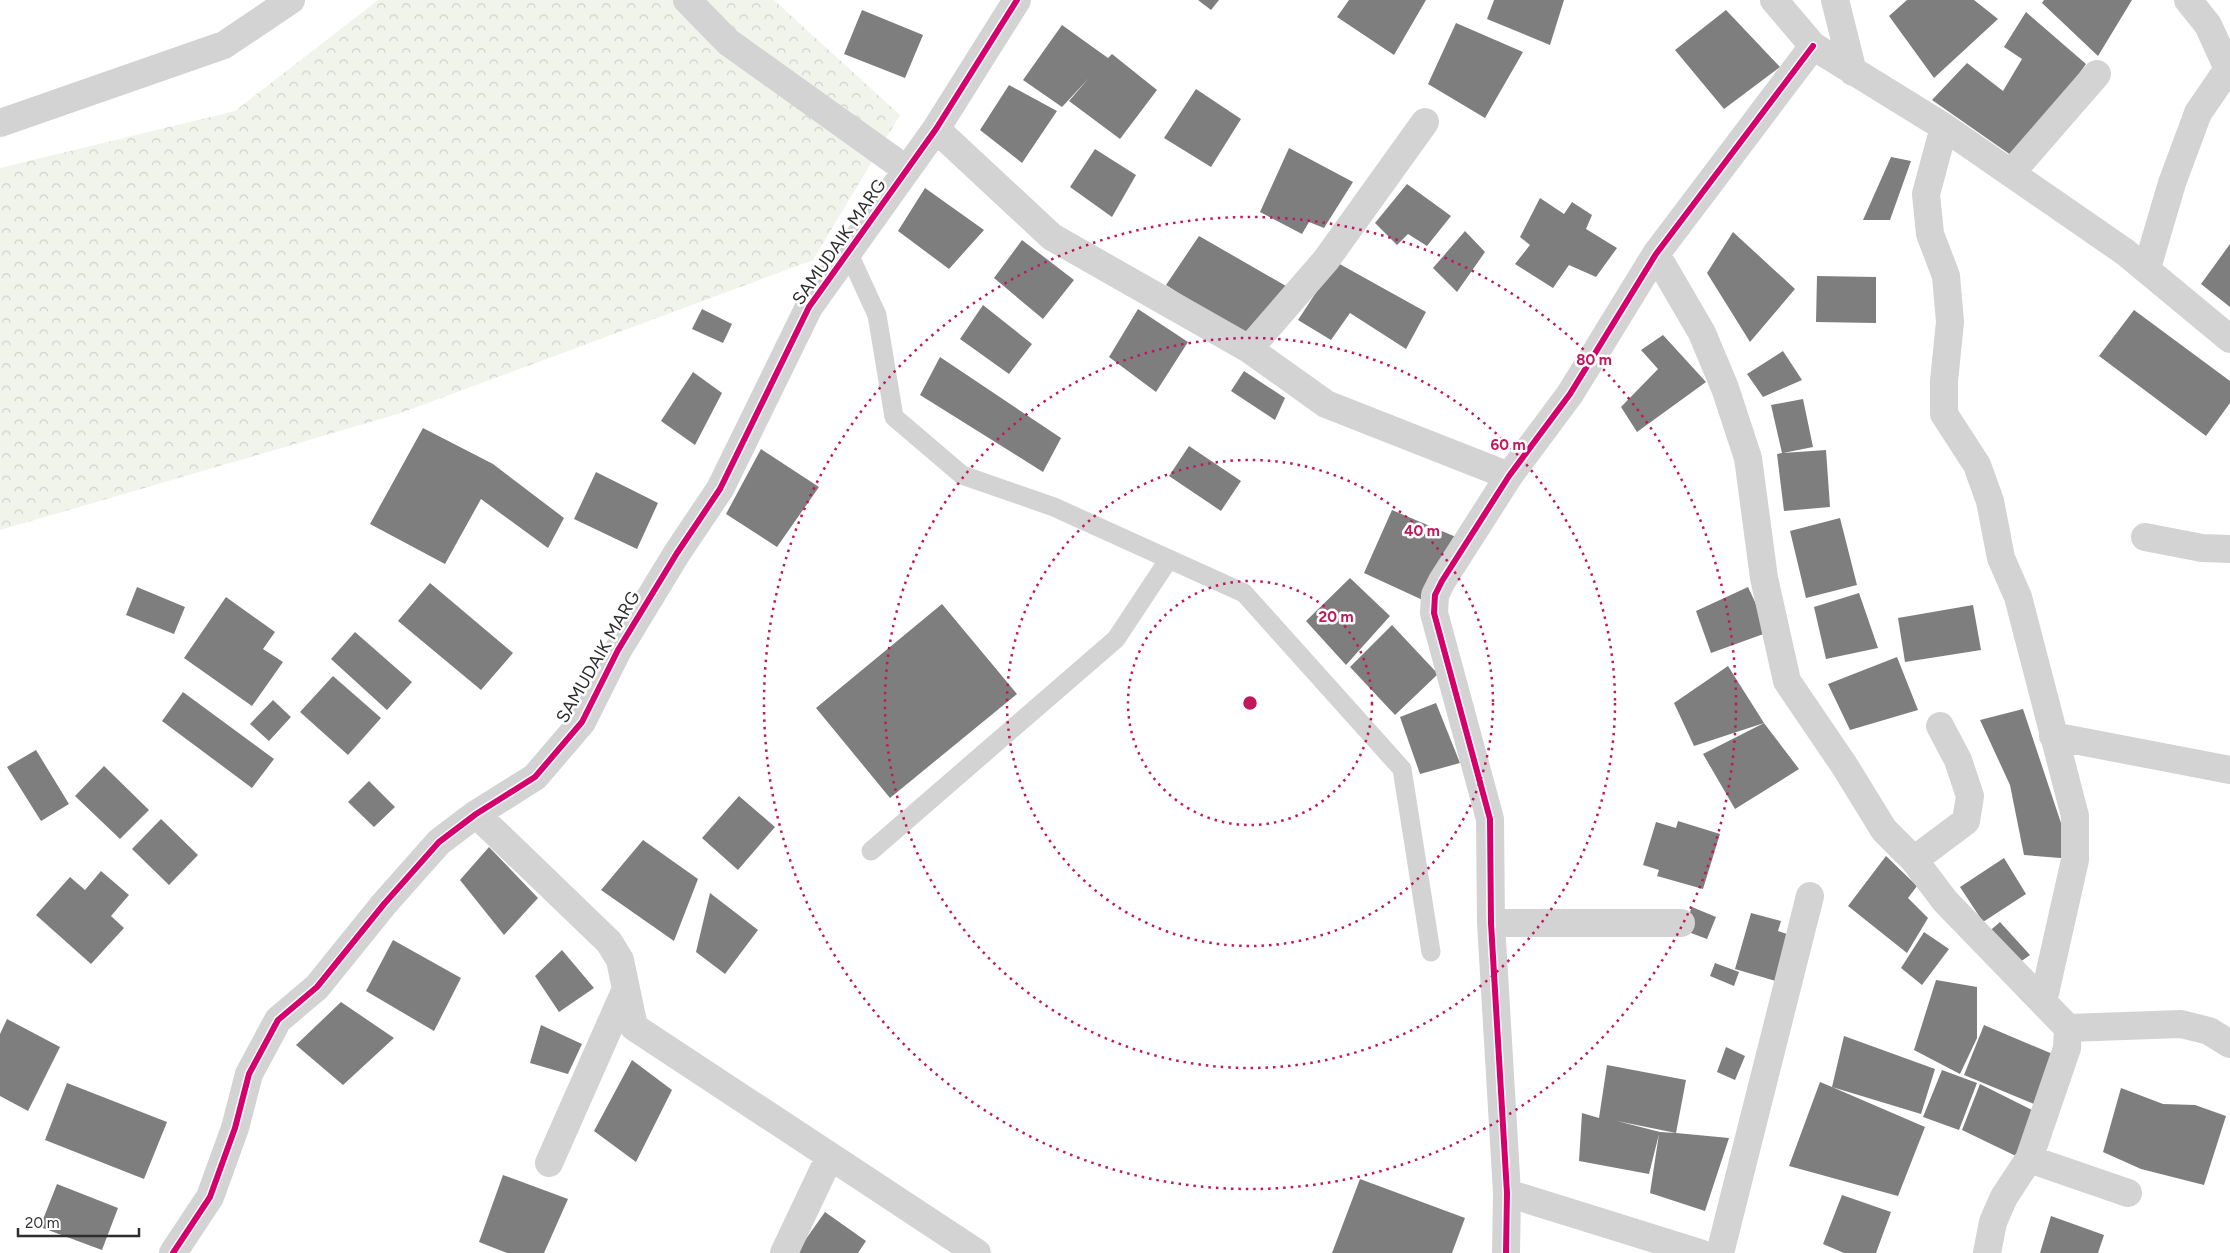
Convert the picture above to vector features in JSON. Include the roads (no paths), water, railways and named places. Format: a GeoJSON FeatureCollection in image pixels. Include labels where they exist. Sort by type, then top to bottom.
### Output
{"type":"FeatureCollection","features":[{"type":"Feature","properties":{"kind":"street"},"geometry":{"type":"LineString","coordinates":[[0,123],[224,44],[291,0]]}},
{"type":"Feature","properties":{"kind":"street"},"geometry":{"type":"LineString","coordinates":[[687,0],[728,42],[908,170]]}},
{"type":"Feature","properties":{"kind":"street","name":"SAMUDAIK MARG"},"geometry":{"type":"LineString","coordinates":[[173,1253],[210,1197],[235,1128],[249,1074],[278,1020],[317,987],[384,904],[439,842],[476,814],[536,777],[582,722],[618,650],[677,553],[720,490],[809,307],[936,130],[1017,0]]}},
{"type":"Feature","properties":{"kind":"street"},"geometry":{"type":"LineString","coordinates":[[1774,0],[1813,46],[1944,127],[2147,268],[2230,339]]}},
{"type":"Feature","properties":{"kind":"street"},"geometry":{"type":"LineString","coordinates":[[1835,0],[1853,72]]}},
{"type":"Feature","properties":{"kind":"street"},"geometry":{"type":"LineString","coordinates":[[2147,268],[2172,183],[2198,114],[2229,68],[2208,25],[2188,0]]}},
{"type":"Feature","properties":{"kind":"street"},"geometry":{"type":"LineString","coordinates":[[1506,1253],[1506,1193],[1491,923],[1490,819],[1434,613],[1435,595],[1509,476],[1570,394],[1656,254],[1813,46]]}},
{"type":"Feature","properties":{"kind":"street"},"geometry":{"type":"LineString","coordinates":[[2011,173],[2097,74]]}},
{"type":"Feature","properties":{"kind":"street"},"geometry":{"type":"LineString","coordinates":[[1249,349],[1326,260],[1424,122]]}},
{"type":"Feature","properties":{"kind":"street"},"geometry":{"type":"LineString","coordinates":[[1944,127],[1926,194],[1930,234],[1946,276],[1950,313],[1944,381],[1944,414],[1977,465],[1990,501],[2001,558],[2018,597],[2075,816],[2075,860],[2043,1002]]}},
{"type":"Feature","properties":{"kind":"street"},"geometry":{"type":"LineString","coordinates":[[936,130],[1052,238],[1249,349],[1326,404],[1509,476]]}},
{"type":"Feature","properties":{"kind":"street"},"geometry":{"type":"LineString","coordinates":[[1656,254],[1702,333],[1725,388],[1748,458],[1764,578],[1787,681],[1844,765],[1884,830],[1914,860],[1945,900],[2068,1028],[2181,1024],[2208,1031],[2230,1044]]}},
{"type":"Feature","properties":{"kind":"street"},"geometry":{"type":"LineString","coordinates":[[2145,537],[2202,548],[2230,549]]}},
{"type":"Feature","properties":{"kind":"street"},"geometry":{"type":"LineString","coordinates":[[1914,860],[1966,821],[1970,796],[1958,760],[1940,726]]}},
{"type":"Feature","properties":{"kind":"street"},"geometry":{"type":"LineString","coordinates":[[2053,736],[2230,770]]}},
{"type":"Feature","properties":{"kind":"street"},"geometry":{"type":"LineString","coordinates":[[476,814],[609,942],[620,960],[634,1026],[977,1253]]}},
{"type":"Feature","properties":{"kind":"street"},"geometry":{"type":"LineString","coordinates":[[1720,1253],[1810,896]]}},
{"type":"Feature","properties":{"kind":"street"},"geometry":{"type":"LineString","coordinates":[[1491,923],[1681,924]]}},
{"type":"Feature","properties":{"kind":"street"},"geometry":{"type":"LineString","coordinates":[[549,1163],[626,989]]}},
{"type":"Feature","properties":{"kind":"street"},"geometry":{"type":"LineString","coordinates":[[1987,1253],[1993,1222],[2004,1197],[2029,1160],[2066,1048],[2068,1028]]}},
{"type":"Feature","properties":{"kind":"street"},"geometry":{"type":"LineString","coordinates":[[784,1253],[830,1156]]}},
{"type":"Feature","properties":{"kind":"street"},"geometry":{"type":"LineString","coordinates":[[2029,1160],[2128,1193]]}},
{"type":"Feature","properties":{"kind":"street"},"geometry":{"type":"LineString","coordinates":[[1506,1193],[1700,1253]]}},
{"type":"Feature","properties":{"kind":"lane"},"geometry":{"type":"LineString","coordinates":[[848,252],[877,315],[894,417],[962,475],[1054,507],[1244,592],[1402,769],[1431,952]]}},
{"type":"Feature","properties":{"kind":"lane"},"geometry":{"type":"LineString","coordinates":[[870,851],[1116,640],[1169,559]]}}]}
